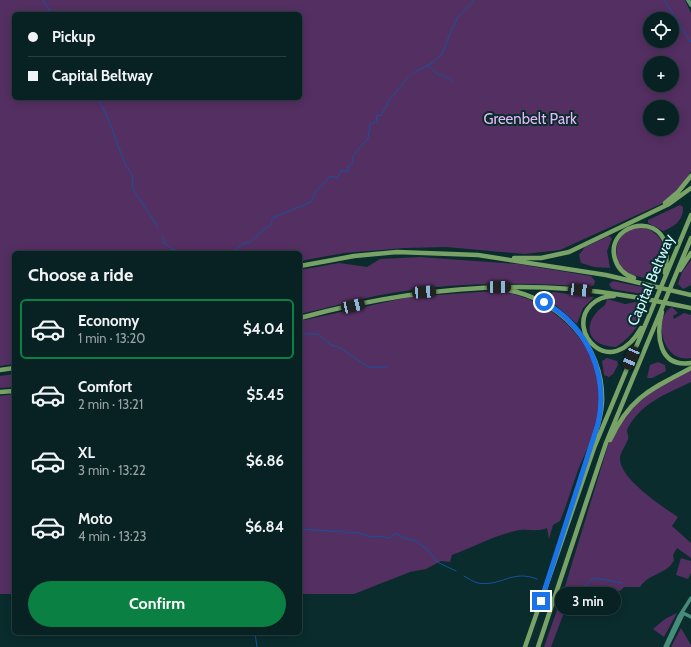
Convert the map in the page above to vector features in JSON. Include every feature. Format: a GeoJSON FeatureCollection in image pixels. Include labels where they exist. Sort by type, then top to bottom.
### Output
{"type":"FeatureCollection","features":[{"type":"Feature","properties":{"kind":"highway"},"geometry":{"type":"LineString","coordinates":[[645,215],[673,197],[691,176]]}},
{"type":"Feature","properties":{"kind":"highway"},"geometry":{"type":"LineString","coordinates":[[302,266],[354,256],[397,252],[532,259],[555,256],[578,248],[675,200],[691,188]]}},
{"type":"Feature","properties":{"kind":"highway","name":"Capital Beltway"},"geometry":{"type":"LineString","coordinates":[[525,647],[576,494],[691,215]]}},
{"type":"Feature","properties":{"kind":"highway"},"geometry":{"type":"LineString","coordinates":[[656,286],[628,276],[617,265],[614,257],[614,248],[617,238],[623,231],[631,227],[641,225],[651,227],[659,232],[667,249],[664,279]]}},
{"type":"Feature","properties":{"kind":"highway","name":"Capital Beltway"},"geometry":{"type":"LineString","coordinates":[[538,647],[598,463],[691,238]]}},
{"type":"Feature","properties":{"kind":"highway"},"geometry":{"type":"LineString","coordinates":[[674,280],[691,253]]}},
{"type":"Feature","properties":{"kind":"highway"},"geometry":{"type":"LineString","coordinates":[[478,255],[586,271],[691,295]]}},
{"type":"Feature","properties":{"kind":"highway"},"geometry":{"type":"LineString","coordinates":[[302,318],[401,296],[499,287],[548,288],[645,298],[676,304],[691,309]]}},
{"type":"Feature","properties":{"kind":"highway"},"geometry":{"type":"LineString","coordinates":[[471,289],[512,291],[539,300],[559,312],[570,321],[589,348],[599,372],[602,403],[598,424],[576,494]]}},
{"type":"Feature","properties":{"kind":"highway"},"geometry":{"type":"LineString","coordinates":[[667,294],[662,314],[659,337],[660,344],[665,353],[673,360],[682,363],[691,363]]}},
{"type":"Feature","properties":{"kind":"highway"},"geometry":{"type":"LineString","coordinates":[[624,296],[601,298],[592,304],[586,312],[583,321],[586,334],[591,343],[599,349],[616,352],[628,346],[634,340],[652,307]]}},
{"type":"Feature","properties":{"kind":"highway"},"geometry":{"type":"LineString","coordinates":[[0,370],[12,368]]}},
{"type":"Feature","properties":{"kind":"highway"},"geometry":{"type":"LineString","coordinates":[[598,463],[620,419],[631,405],[652,389],[691,368]]}},
{"type":"Feature","properties":{"kind":"highway"},"geometry":{"type":"LineString","coordinates":[[0,392],[12,391]]}},
{"type":"Feature","properties":{"kind":"main road"},"geometry":{"type":"LineString","coordinates":[[688,0],[691,5]]}},
{"type":"Feature","properties":{"kind":"street"},"geometry":{"type":"LineString","coordinates":[[666,647],[683,618],[683,613],[691,598]]}},
{"type":"Feature","properties":{"kind":"street"},"geometry":{"type":"LineString","coordinates":[[683,613],[691,617]]}},
{"type":"Feature","properties":{"kind":"green space","name":"Greenbelt Park"},"geometry":{"type":"Polygon","coordinates":[[[0,0],[685,0],[691,13],[691,171],[682,186],[661,204],[560,250],[525,254],[446,247],[405,248],[344,253],[302,261],[302,251],[12,251],[12,364],[0,366],[0,0]]]}},
{"type":"Feature","properties":{"kind":"green space"},"geometry":{"type":"Polygon","coordinates":[[[680,205],[683,207],[682,216],[678,222],[671,227],[663,231],[648,223],[648,220],[680,205]]]}},
{"type":"Feature","properties":{"kind":"green space"},"geometry":{"type":"Polygon","coordinates":[[[641,227],[657,235],[663,244],[664,255],[662,267],[659,275],[654,281],[627,272],[622,268],[617,258],[617,246],[622,236],[628,231],[641,227]]]}},
{"type":"Feature","properties":{"kind":"green space"},"geometry":{"type":"Polygon","coordinates":[[[609,236],[612,238],[607,251],[610,268],[594,267],[581,263],[579,255],[585,247],[609,236]]]}},
{"type":"Feature","properties":{"kind":"green space"},"geometry":{"type":"Polygon","coordinates":[[[420,257],[518,264],[591,276],[595,281],[594,285],[590,287],[539,284],[488,284],[437,287],[375,296],[302,314],[302,270],[339,263],[367,267],[380,259],[420,257]]]}},
{"type":"Feature","properties":{"kind":"green space"},"geometry":{"type":"Polygon","coordinates":[[[691,260],[691,285],[683,289],[678,284],[682,272],[691,260]]]}},
{"type":"Feature","properties":{"kind":"green space"},"geometry":{"type":"Polygon","coordinates":[[[613,281],[651,290],[652,294],[648,295],[612,289],[609,284],[613,281]]]}},
{"type":"Feature","properties":{"kind":"green space"},"geometry":{"type":"Polygon","coordinates":[[[493,291],[515,295],[536,302],[555,314],[571,328],[585,346],[595,365],[600,387],[599,418],[578,470],[560,521],[553,525],[549,539],[547,528],[540,530],[520,530],[511,532],[452,555],[450,562],[441,561],[426,569],[410,572],[354,594],[302,594],[302,321],[409,297],[493,291]]]}},
{"type":"Feature","properties":{"kind":"green space"},"geometry":{"type":"Polygon","coordinates":[[[553,292],[594,297],[583,308],[577,324],[551,301],[551,294],[553,292]]]}},
{"type":"Feature","properties":{"kind":"green space"},"geometry":{"type":"Polygon","coordinates":[[[607,299],[625,304],[636,302],[648,305],[636,328],[622,343],[616,347],[605,346],[598,342],[592,337],[590,332],[590,325],[593,318],[605,305],[607,299]]]}},
{"type":"Feature","properties":{"kind":"green space"},"geometry":{"type":"Polygon","coordinates":[[[672,307],[678,313],[673,316],[674,319],[684,313],[691,315],[691,358],[681,358],[673,354],[667,347],[663,338],[663,320],[666,312],[672,307]]]}},
{"type":"Feature","properties":{"kind":"green space"},"geometry":{"type":"Polygon","coordinates":[[[607,358],[617,361],[618,365],[613,374],[609,377],[604,375],[602,361],[607,358]]]}},
{"type":"Feature","properties":{"kind":"green space"},"geometry":{"type":"Polygon","coordinates":[[[658,362],[665,365],[666,371],[652,378],[647,378],[650,365],[658,362]]]}},
{"type":"Feature","properties":{"kind":"green space"},"geometry":{"type":"Polygon","coordinates":[[[691,368],[691,382],[654,401],[639,413],[632,421],[627,430],[628,439],[620,459],[622,467],[634,484],[653,500],[678,517],[672,526],[691,543],[691,558],[677,548],[673,555],[674,560],[671,565],[663,571],[648,579],[640,587],[624,587],[620,591],[613,590],[611,597],[601,596],[592,591],[584,594],[571,594],[551,647],[544,647],[563,593],[609,442],[620,419],[636,401],[691,368]]]}},
{"type":"Feature","properties":{"kind":"green space"},"geometry":{"type":"Polygon","coordinates":[[[12,374],[12,387],[0,388],[0,376],[12,374]]]}},
{"type":"Feature","properties":{"kind":"green space"},"geometry":{"type":"Polygon","coordinates":[[[12,394],[12,594],[0,594],[0,396],[12,394]]]}},
{"type":"Feature","properties":{"kind":"green space"},"geometry":{"type":"Polygon","coordinates":[[[681,558],[691,561],[691,573],[688,579],[676,575],[681,558]]]}},
{"type":"Feature","properties":{"kind":"green space"},"geometry":{"type":"Polygon","coordinates":[[[677,613],[664,637],[653,629],[665,619],[677,613]]]}},
{"type":"Feature","properties":{"kind":"green space"},"geometry":{"type":"Polygon","coordinates":[[[681,628],[691,647],[671,647],[681,628]]]}},
{"type":"Feature","properties":{"kind":"waterway"},"geometry":{"type":"LineString","coordinates":[[43,0],[51,12]]}},
{"type":"Feature","properties":{"kind":"waterway"},"geometry":{"type":"LineString","coordinates":[[413,73],[432,63],[442,54],[458,17],[474,0]]}},
{"type":"Feature","properties":{"kind":"waterway"},"geometry":{"type":"LineString","coordinates":[[664,0],[691,42]]}},
{"type":"Feature","properties":{"kind":"waterway"},"geometry":{"type":"LineString","coordinates":[[428,66],[453,82]]}},
{"type":"Feature","properties":{"kind":"waterway"},"geometry":{"type":"LineString","coordinates":[[234,251],[246,242],[249,243],[262,232],[263,229],[270,225],[272,218],[311,202],[315,193],[330,176],[337,178],[341,171],[349,171],[348,166],[353,162],[352,157],[368,138],[370,124],[377,122],[376,116],[381,115],[391,98],[408,77]]}},
{"type":"Feature","properties":{"kind":"waterway"},"geometry":{"type":"LineString","coordinates":[[99,100],[109,121],[125,164],[132,175],[133,189],[158,227]]}},
{"type":"Feature","properties":{"kind":"waterway"},"geometry":{"type":"LineString","coordinates":[[162,235],[165,244],[177,251]]}},
{"type":"Feature","properties":{"kind":"waterway"},"geometry":{"type":"LineString","coordinates":[[302,333],[318,334],[331,345],[341,348],[369,367],[387,367]]}},
{"type":"Feature","properties":{"kind":"waterway"},"geometry":{"type":"LineString","coordinates":[[302,529],[359,533],[372,537],[381,536],[390,538],[395,533],[406,539],[414,540],[428,550],[437,562],[456,571]]}},
{"type":"Feature","properties":{"kind":"waterway"},"geometry":{"type":"LineString","coordinates":[[464,576],[472,581],[486,584],[520,576],[528,576],[537,579]]}},
{"type":"Feature","properties":{"kind":"waterway"},"geometry":{"type":"LineString","coordinates":[[569,590],[585,586],[594,578],[622,583]]}},
{"type":"Feature","properties":{"kind":"waterway"},"geometry":{"type":"LineString","coordinates":[[255,635],[257,647]]}},
{"type":"Feature","properties":{"kind":"route"},"geometry":{"type":"LineString","coordinates":[[541,601],[598,424],[602,396],[597,366],[591,352],[570,321],[544,302]]}}]}
